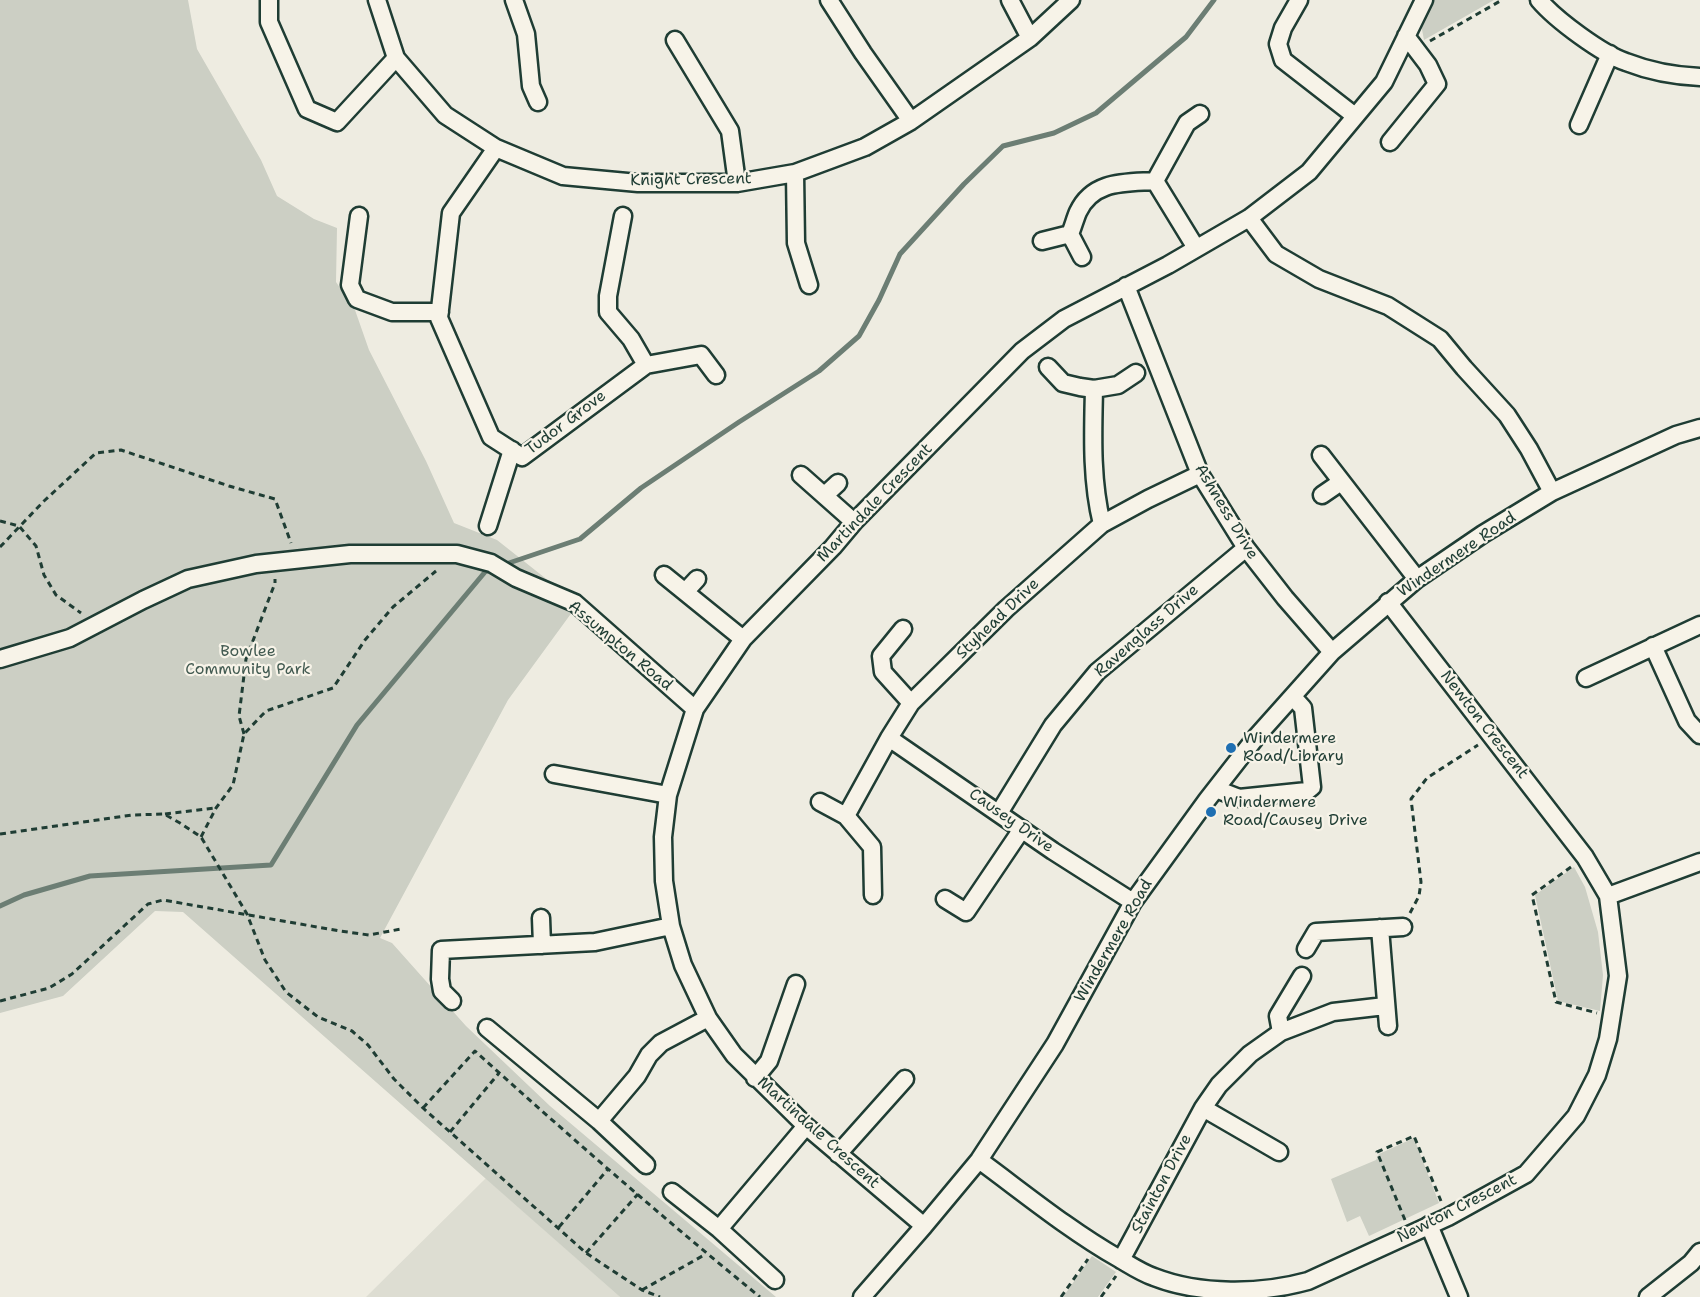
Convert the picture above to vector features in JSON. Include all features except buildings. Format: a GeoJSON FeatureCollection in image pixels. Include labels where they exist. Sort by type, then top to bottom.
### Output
{"type":"FeatureCollection","features":[{"type":"Feature","properties":{"kind":"street"},"geometry":{"type":"LineString","coordinates":[[268,0],[269,22],[307,109],[337,122],[396,58]]}},
{"type":"Feature","properties":{"kind":"street","name":"Knight Crescent"},"geometry":{"type":"LineString","coordinates":[[377,0],[396,58],[445,115],[496,148],[562,176],[638,183],[737,183],[795,173],[865,147],[911,121],[1030,38],[1071,0]]}},
{"type":"Feature","properties":{"kind":"street"},"geometry":{"type":"LineString","coordinates":[[514,0],[526,34],[531,86],[538,102]]}},
{"type":"Feature","properties":{"kind":"street"},"geometry":{"type":"LineString","coordinates":[[829,0],[911,121]]}},
{"type":"Feature","properties":{"kind":"street"},"geometry":{"type":"LineString","coordinates":[[1010,0],[1030,38]]}},
{"type":"Feature","properties":{"kind":"street"},"geometry":{"type":"LineString","coordinates":[[1299,0],[1283,28],[1278,44],[1283,60],[1355,116]]}},
{"type":"Feature","properties":{"kind":"street","name":"Martindale Crescent"},"geometry":{"type":"LineString","coordinates":[[924,1226],[806,1126],[755,1078],[734,1055],[708,1018],[683,965],[671,926],[664,881],[663,837],[669,795],[695,709],[743,639],[833,547],[854,522],[1023,351],[1064,319],[1168,265],[1249,218],[1310,172],[1384,82],[1411,43],[1424,0]]}},
{"type":"Feature","properties":{"kind":"street"},"geometry":{"type":"LineString","coordinates":[[1539,0],[1574,31],[1625,62],[1682,76],[1700,77]]}},
{"type":"Feature","properties":{"kind":"street"},"geometry":{"type":"LineString","coordinates":[[675,40],[730,131],[737,183]]}},
{"type":"Feature","properties":{"kind":"street"},"geometry":{"type":"LineString","coordinates":[[1390,142],[1437,84],[1428,65],[1411,43]]}},
{"type":"Feature","properties":{"kind":"street"},"geometry":{"type":"LineString","coordinates":[[1579,125],[1610,54]]}},
{"type":"Feature","properties":{"kind":"street"},"geometry":{"type":"LineString","coordinates":[[1155,181],[1187,123],[1200,114]]}},
{"type":"Feature","properties":{"kind":"street","name":"Tudor Grove"},"geometry":{"type":"LineString","coordinates":[[496,148],[451,213],[439,318],[491,437],[522,457],[646,365]]}},
{"type":"Feature","properties":{"kind":"street"},"geometry":{"type":"LineString","coordinates":[[795,173],[796,243],[809,285]]}},
{"type":"Feature","properties":{"kind":"street"},"geometry":{"type":"LineString","coordinates":[[1082,257],[1070,234],[1078,211],[1091,193],[1111,184],[1155,181]]}},
{"type":"Feature","properties":{"kind":"street"},"geometry":{"type":"LineString","coordinates":[[1155,181],[1196,248]]}},
{"type":"Feature","properties":{"kind":"street"},"geometry":{"type":"LineString","coordinates":[[359,216],[350,285],[357,299],[392,312],[440,312]]}},
{"type":"Feature","properties":{"kind":"street"},"geometry":{"type":"LineString","coordinates":[[623,216],[608,296],[608,312],[631,339],[646,365],[702,355],[716,375]]}},
{"type":"Feature","properties":{"kind":"street"},"geometry":{"type":"LineString","coordinates":[[1249,218],[1276,254],[1319,279],[1388,306],[1440,339],[1508,415],[1552,492]]}},
{"type":"Feature","properties":{"kind":"street"},"geometry":{"type":"LineString","coordinates":[[1042,241],[1070,234]]}},
{"type":"Feature","properties":{"kind":"street","name":"Ashness Drive"},"geometry":{"type":"LineString","coordinates":[[1126,286],[1200,474],[1246,548],[1285,598],[1332,652]]}},
{"type":"Feature","properties":{"kind":"street"},"geometry":{"type":"LineString","coordinates":[[1048,367],[1063,383],[1094,389],[1118,386],[1136,373]]}},
{"type":"Feature","properties":{"kind":"street"},"geometry":{"type":"LineString","coordinates":[[1094,389],[1093,440],[1098,505],[1102,524]]}},
{"type":"Feature","properties":{"kind":"street","name":"Windermere Road"},"geometry":{"type":"LineString","coordinates":[[862,1297],[979,1160],[1055,1044],[1133,902],[1257,736],[1332,652],[1417,579],[1483,534],[1552,492],[1676,435],[1700,428]]}},
{"type":"Feature","properties":{"kind":"street"},"geometry":{"type":"LineString","coordinates":[[488,526],[512,450]]}},
{"type":"Feature","properties":{"kind":"street"},"geometry":{"type":"LineString","coordinates":[[1321,455],[1417,579]]}},
{"type":"Feature","properties":{"kind":"street","name":"Styhead Drive"},"geometry":{"type":"LineString","coordinates":[[846,816],[911,703],[1006,609],[1102,524],[1200,474]]}},
{"type":"Feature","properties":{"kind":"street"},"geometry":{"type":"LineString","coordinates":[[801,475],[854,522]]}},
{"type":"Feature","properties":{"kind":"street"},"geometry":{"type":"LineString","coordinates":[[1322,495],[1341,482]]}},
{"type":"Feature","properties":{"kind":"street"},"geometry":{"type":"LineString","coordinates":[[825,495],[838,483]]}},
{"type":"Feature","properties":{"kind":"street","name":"Ravenglass Drive"},"geometry":{"type":"LineString","coordinates":[[999,813],[1053,725],[1097,672],[1246,548]]}},
{"type":"Feature","properties":{"kind":"street","name":"Assumpton Road"},"geometry":{"type":"LineString","coordinates":[[0,659],[70,638],[188,579],[256,564],[350,554],[457,554],[502,569],[516,578],[575,603],[695,709]]}},
{"type":"Feature","properties":{"kind":"street"},"geometry":{"type":"LineString","coordinates":[[664,575],[743,639]]}},
{"type":"Feature","properties":{"kind":"street"},"geometry":{"type":"LineString","coordinates":[[685,592],[697,579]]}},
{"type":"Feature","properties":{"kind":"street","name":"Newton Crescent"},"geometry":{"type":"LineString","coordinates":[[979,1160],[1097,1246],[1153,1277],[1189,1288],[1247,1291],[1308,1281],[1448,1216],[1526,1174],[1576,1116],[1597,1075],[1608,1039],[1618,975],[1608,896],[1585,857],[1389,602]]}},
{"type":"Feature","properties":{"kind":"street"},"geometry":{"type":"LineString","coordinates":[[1586,678],[1700,625]]}},
{"type":"Feature","properties":{"kind":"street"},"geometry":{"type":"LineString","coordinates":[[903,629],[881,656],[883,672],[911,703]]}},
{"type":"Feature","properties":{"kind":"street"},"geometry":{"type":"LineString","coordinates":[[1653,646],[1687,721],[1700,735]]}},
{"type":"Feature","properties":{"kind":"street"},"geometry":{"type":"LineString","coordinates":[[1216,789],[1239,798],[1307,791],[1312,787],[1303,708],[1293,697]]}},
{"type":"Feature","properties":{"kind":"street","name":"Causey Drive"},"geometry":{"type":"LineString","coordinates":[[889,738],[1053,851],[1133,902]]}},
{"type":"Feature","properties":{"kind":"street"},"geometry":{"type":"LineString","coordinates":[[554,774],[669,795]]}},
{"type":"Feature","properties":{"kind":"street"},"geometry":{"type":"LineString","coordinates":[[820,802],[846,816],[872,847],[873,895]]}},
{"type":"Feature","properties":{"kind":"street"},"geometry":{"type":"LineString","coordinates":[[945,899],[966,912],[1022,829]]}},
{"type":"Feature","properties":{"kind":"street"},"geometry":{"type":"LineString","coordinates":[[1608,896],[1700,862]]}},
{"type":"Feature","properties":{"kind":"street"},"geometry":{"type":"LineString","coordinates":[[541,918],[542,945]]}},
{"type":"Feature","properties":{"kind":"street"},"geometry":{"type":"LineString","coordinates":[[452,1001],[442,991],[441,950],[595,942],[671,926]]}},
{"type":"Feature","properties":{"kind":"street"},"geometry":{"type":"LineString","coordinates":[[1306,949],[1316,932],[1403,927]]}},
{"type":"Feature","properties":{"kind":"street"},"geometry":{"type":"LineString","coordinates":[[1380,928],[1388,1026]]}},
{"type":"Feature","properties":{"kind":"street"},"geometry":{"type":"LineString","coordinates":[[1281,1032],[1278,1016],[1302,976]]}},
{"type":"Feature","properties":{"kind":"street"},"geometry":{"type":"LineString","coordinates":[[755,1078],[769,1060],[796,984]]}},
{"type":"Feature","properties":{"kind":"street","name":"Stainton Drive"},"geometry":{"type":"LineString","coordinates":[[1124,1261],[1203,1108],[1219,1085],[1250,1054],[1281,1032],[1333,1012],[1385,1006]]}},
{"type":"Feature","properties":{"kind":"street"},"geometry":{"type":"LineString","coordinates":[[599,1121],[636,1076],[648,1055],[661,1043],[708,1018]]}},
{"type":"Feature","properties":{"kind":"street"},"geometry":{"type":"LineString","coordinates":[[487,1028],[599,1121],[646,1165]]}},
{"type":"Feature","properties":{"kind":"street"},"geometry":{"type":"LineString","coordinates":[[838,1154],[905,1079]]}},
{"type":"Feature","properties":{"kind":"street"},"geometry":{"type":"LineString","coordinates":[[1203,1108],[1279,1152]]}},
{"type":"Feature","properties":{"kind":"street"},"geometry":{"type":"LineString","coordinates":[[719,1229],[806,1126]]}},
{"type":"Feature","properties":{"kind":"street"},"geometry":{"type":"LineString","coordinates":[[672,1192],[741,1248],[775,1281]]}},
{"type":"Feature","properties":{"kind":"street"},"geometry":{"type":"LineString","coordinates":[[1429,1225],[1459,1297]]}},
{"type":"Feature","properties":{"kind":"street"},"geometry":{"type":"LineString","coordinates":[[1648,1297],[1691,1263],[1700,1252]]}},
{"type":"Feature","properties":{"kind":"path"},"geometry":{"type":"LineString","coordinates":[[1411,43],[1502,0]]}},
{"type":"Feature","properties":{"kind":"path"},"geometry":{"type":"LineString","coordinates":[[0,547],[44,501],[96,453],[121,450],[275,500],[291,540],[293,560]]}},
{"type":"Feature","properties":{"kind":"path"},"geometry":{"type":"LineString","coordinates":[[0,520],[19,526],[36,546],[44,575],[56,595],[97,624]]}},
{"type":"Feature","properties":{"kind":"path"},"geometry":{"type":"LineString","coordinates":[[244,734],[266,711],[333,688],[365,640],[393,607],[457,554]]}},
{"type":"Feature","properties":{"kind":"path"},"geometry":{"type":"LineString","coordinates":[[201,837],[216,808],[233,784],[244,734],[239,716],[246,659],[275,583],[274,562]]}},
{"type":"Feature","properties":{"kind":"path"},"geometry":{"type":"LineString","coordinates":[[1403,927],[1419,896],[1421,882],[1412,799],[1427,778],[1492,736]]}},
{"type":"Feature","properties":{"kind":"path"},"geometry":{"type":"LineString","coordinates":[[0,834],[132,815],[216,808]]}},
{"type":"Feature","properties":{"kind":"path"},"geometry":{"type":"LineString","coordinates":[[164,814],[201,837],[233,888],[247,914],[265,960],[286,992],[318,1017],[352,1031],[368,1045],[394,1079],[423,1108],[559,1227],[586,1254],[642,1290],[660,1297]]}},
{"type":"Feature","properties":{"kind":"path"},"geometry":{"type":"LineString","coordinates":[[1585,857],[1533,894],[1556,1002],[1612,1016]]}},
{"type":"Feature","properties":{"kind":"path"},"geometry":{"type":"LineString","coordinates":[[0,1001],[49,988],[72,974],[148,904],[163,900],[369,935],[401,929]]}},
{"type":"Feature","properties":{"kind":"path"},"geometry":{"type":"LineString","coordinates":[[423,1108],[475,1051],[608,1169],[760,1297]]}},
{"type":"Feature","properties":{"kind":"path"},"geometry":{"type":"LineString","coordinates":[[450,1132],[500,1073]]}},
{"type":"Feature","properties":{"kind":"path"},"geometry":{"type":"LineString","coordinates":[[1411,1233],[1377,1152],[1414,1136],[1448,1216]]}},
{"type":"Feature","properties":{"kind":"path"},"geometry":{"type":"LineString","coordinates":[[559,1227],[608,1169]]}},
{"type":"Feature","properties":{"kind":"path"},"geometry":{"type":"LineString","coordinates":[[586,1254],[638,1194]]}},
{"type":"Feature","properties":{"kind":"path"},"geometry":{"type":"LineString","coordinates":[[1061,1297],[1097,1246]]}},
{"type":"Feature","properties":{"kind":"path"},"geometry":{"type":"LineString","coordinates":[[642,1290],[707,1254]]}},
{"type":"Feature","properties":{"kind":"path"},"geometry":{"type":"LineString","coordinates":[[1101,1297],[1124,1261]]}},
{"type":"Feature","properties":{"kind":"shaded area"},"geometry":{"type":"Polygon","coordinates":[[[486,1178],[620,1297],[366,1297],[486,1178]]]}},
{"type":"Feature","properties":{"kind":"green space","name":"Bowlee Community Park"},"geometry":{"type":"Polygon","coordinates":[[[0,0],[188,0],[197,49],[261,160],[277,196],[314,219],[337,228],[336,282],[355,310],[369,350],[426,461],[454,523],[497,540],[578,604],[508,700],[380,938],[392,943],[466,1026],[550,1106],[776,1297],[620,1297],[183,912],[155,911],[63,996],[0,1013],[0,0]]]}},
{"type":"Feature","properties":{"kind":"green space"},"geometry":{"type":"Polygon","coordinates":[[[1430,0],[1494,0],[1424,40],[1420,19],[1430,0]]]}},
{"type":"Feature","properties":{"kind":"green space"},"geometry":{"type":"Polygon","coordinates":[[[1574,867],[1585,887],[1598,932],[1603,975],[1600,1011],[1558,1001],[1535,895],[1574,867]]]}},
{"type":"Feature","properties":{"kind":"green space"},"geometry":{"type":"Polygon","coordinates":[[[1414,1138],[1439,1203],[1369,1236],[1360,1216],[1347,1222],[1331,1179],[1376,1160],[1379,1154],[1414,1138]]]}},
{"type":"Feature","properties":{"kind":"green space"},"geometry":{"type":"Polygon","coordinates":[[[1092,1256],[1116,1272],[1098,1297],[1063,1297],[1092,1256]]]}},
{"type":"Feature","properties":{"kind":"waterway"},"geometry":{"type":"LineString","coordinates":[[503,565],[580,539],[641,488],[819,371],[859,336],[900,254],[964,184],[1003,146],[1054,133],[1096,113],[1186,37],[1214,0]]}},
{"type":"Feature","properties":{"kind":"waterway"},"geometry":{"type":"LineString","coordinates":[[0,906],[24,895],[90,876],[271,865],[357,725],[485,572],[495,568]]}},
{"type":"Feature","properties":{"kind":"place","name":"Windermere Road/Library"},"geometry":{"type":"Point","coordinates":[1231,748]}},
{"type":"Feature","properties":{"kind":"place","name":"Windermere Road/Causey Drive"},"geometry":{"type":"Point","coordinates":[1211,812]}}]}
